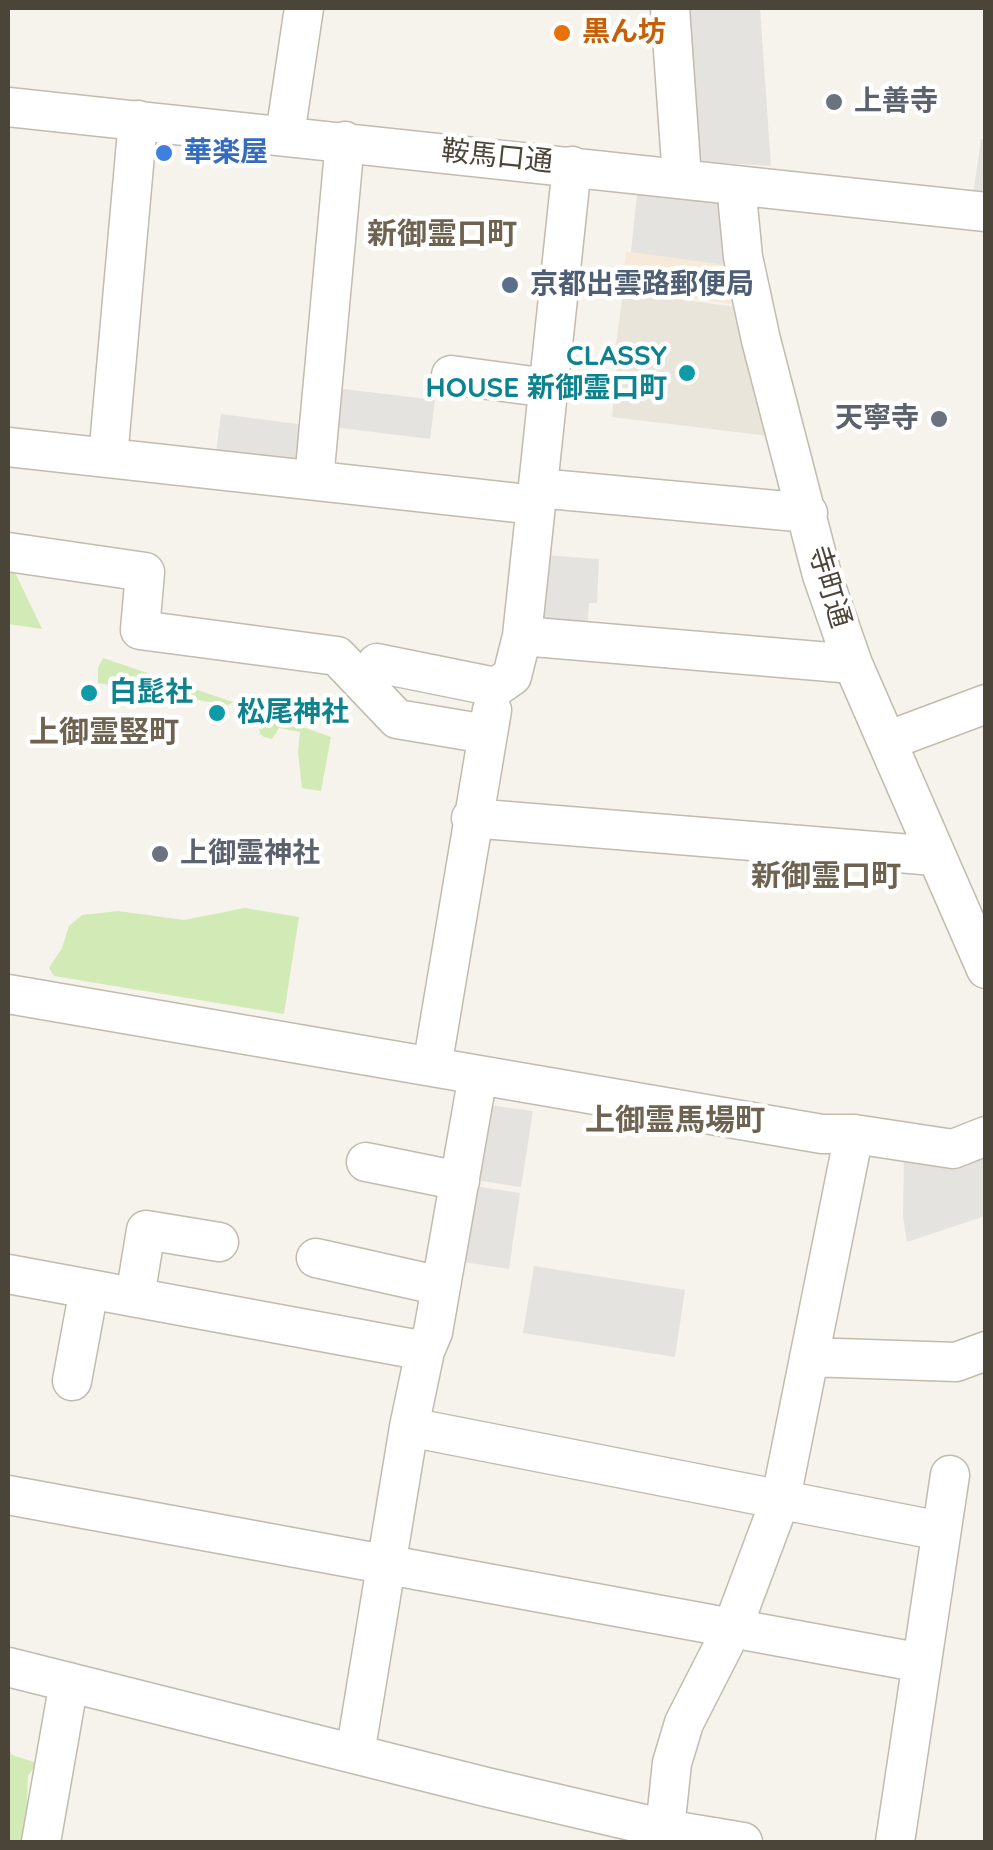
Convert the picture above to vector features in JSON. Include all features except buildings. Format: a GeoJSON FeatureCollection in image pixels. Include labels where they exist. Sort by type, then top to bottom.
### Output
{"type":"FeatureCollection","features":[{"type":"Feature","properties":{"kind":"street"},"geometry":{"type":"LineString","coordinates":[[285,135],[304,8]]}},
{"type":"Feature","properties":{"kind":"street"},"geometry":{"type":"LineString","coordinates":[[670,8],[682,178]]}},
{"type":"Feature","properties":{"kind":"street","name":"鞍馬口通"},"geometry":{"type":"LineString","coordinates":[[8,107],[986,212]]}},
{"type":"Feature","properties":{"kind":"street"},"geometry":{"type":"LineString","coordinates":[[108,458],[138,120]]}},
{"type":"Feature","properties":{"kind":"street"},"geometry":{"type":"LineString","coordinates":[[314,480],[345,141]]}},
{"type":"Feature","properties":{"kind":"street"},"geometry":{"type":"LineString","coordinates":[[432,1067],[486,734],[496,687],[512,676],[522,636],[572,166]]}},
{"type":"Feature","properties":{"kind":"street","name":"寺町通"},"geometry":{"type":"LineString","coordinates":[[736,185],[743,257],[761,340],[822,575],[854,664],[986,969]]}},
{"type":"Feature","properties":{"kind":"street"},"geometry":{"type":"LineString","coordinates":[[450,375],[548,388]]}},
{"type":"Feature","properties":{"kind":"street"},"geometry":{"type":"LineString","coordinates":[[8,447],[314,480],[808,513]]}},
{"type":"Feature","properties":{"kind":"street"},"geometry":{"type":"LineString","coordinates":[[8,552],[145,572],[140,630],[337,656],[397,720],[486,734]]}},
{"type":"Feature","properties":{"kind":"street"},"geometry":{"type":"LineString","coordinates":[[522,636],[854,664]]}},
{"type":"Feature","properties":{"kind":"street"},"geometry":{"type":"LineString","coordinates":[[377,663],[496,687]]}},
{"type":"Feature","properties":{"kind":"street"},"geometry":{"type":"LineString","coordinates":[[888,741],[986,704]]}},
{"type":"Feature","properties":{"kind":"street"},"geometry":{"type":"LineString","coordinates":[[471,818],[935,856]]}},
{"type":"Feature","properties":{"kind":"street"},"geometry":{"type":"LineString","coordinates":[[8,994],[838,1134],[953,1149],[986,1136]]}},
{"type":"Feature","properties":{"kind":"street"},"geometry":{"type":"LineString","coordinates":[[355,1754],[409,1427],[425,1351],[433,1332],[478,1075]]}},
{"type":"Feature","properties":{"kind":"street"},"geometry":{"type":"LineString","coordinates":[[665,1829],[672,1764],[684,1724],[732,1628],[781,1498],[809,1357],[838,1134]]}},
{"type":"Feature","properties":{"kind":"street"},"geometry":{"type":"LineString","coordinates":[[366,1162],[460,1181]]}},
{"type":"Feature","properties":{"kind":"street"},"geometry":{"type":"LineString","coordinates":[[135,1298],[146,1230],[220,1242]]}},
{"type":"Feature","properties":{"kind":"street"},"geometry":{"type":"LineString","coordinates":[[316,1258],[441,1286]]}},
{"type":"Feature","properties":{"kind":"street"},"geometry":{"type":"LineString","coordinates":[[8,1274],[425,1351]]}},
{"type":"Feature","properties":{"kind":"street"},"geometry":{"type":"LineString","coordinates":[[72,1381],[89,1289]]}},
{"type":"Feature","properties":{"kind":"street"},"geometry":{"type":"LineString","coordinates":[[809,1357],[956,1362],[986,1351]]}},
{"type":"Feature","properties":{"kind":"street"},"geometry":{"type":"LineString","coordinates":[[409,1427],[942,1532]]}},
{"type":"Feature","properties":{"kind":"street"},"geometry":{"type":"LineString","coordinates":[[895,1842],[950,1475]]}},
{"type":"Feature","properties":{"kind":"street"},"geometry":{"type":"LineString","coordinates":[[8,1495],[922,1663]]}},
{"type":"Feature","properties":{"kind":"street"},"geometry":{"type":"LineString","coordinates":[[8,1666],[665,1829],[744,1842]]}},
{"type":"Feature","properties":{"kind":"street"},"geometry":{"type":"LineString","coordinates":[[41,1842],[69,1682]]}},
{"type":"Feature","properties":{"kind":"shaded area"},"geometry":{"type":"Polygon","coordinates":[[[674,8],[760,8],[771,166],[687,161],[674,8]]]}},
{"type":"Feature","properties":{"kind":"shaded area"},"geometry":{"type":"Polygon","coordinates":[[[981,139],[985,140],[985,204],[972,202],[981,139]]]}},
{"type":"Feature","properties":{"kind":"shaded area"},"geometry":{"type":"Polygon","coordinates":[[[638,185],[714,193],[738,305],[621,289],[626,252],[631,252],[638,185]]]}},
{"type":"Feature","properties":{"kind":"shaded area"},"geometry":{"type":"Polygon","coordinates":[[[638,185],[725,203],[733,266],[631,252],[638,185]]]}},
{"type":"Feature","properties":{"kind":"shaded area"},"geometry":{"type":"Polygon","coordinates":[[[623,292],[737,307],[769,436],[612,417],[617,361],[614,360],[623,292]]]}},
{"type":"Feature","properties":{"kind":"shaded area"},"geometry":{"type":"Polygon","coordinates":[[[336,388],[435,400],[430,439],[332,427],[336,388]]]}},
{"type":"Feature","properties":{"kind":"shaded area"},"geometry":{"type":"Polygon","coordinates":[[[221,414],[313,426],[310,468],[215,460],[221,414]]]}},
{"type":"Feature","properties":{"kind":"shaded area"},"geometry":{"type":"Polygon","coordinates":[[[544,555],[599,559],[597,603],[589,603],[587,636],[537,630],[544,555]]]}},
{"type":"Feature","properties":{"kind":"shaded area"},"geometry":{"type":"Polygon","coordinates":[[[481,1104],[533,1111],[521,1187],[469,1179],[481,1104]]]}},
{"type":"Feature","properties":{"kind":"shaded area"},"geometry":{"type":"Polygon","coordinates":[[[904,1149],[966,1164],[985,1158],[985,1216],[907,1242],[903,1216],[904,1149]]]}},
{"type":"Feature","properties":{"kind":"shaded area"},"geometry":{"type":"Polygon","coordinates":[[[468,1185],[520,1193],[509,1269],[457,1261],[468,1185]]]}},
{"type":"Feature","properties":{"kind":"shaded area"},"geometry":{"type":"Polygon","coordinates":[[[534,1266],[685,1290],[675,1357],[523,1333],[534,1266]]]}},
{"type":"Feature","properties":{"kind":"green space"},"geometry":{"type":"Polygon","coordinates":[[[8,563],[11,564],[42,629],[8,624],[8,563]]]}},
{"type":"Feature","properties":{"kind":"green space"},"geometry":{"type":"Polygon","coordinates":[[[103,658],[233,702],[228,705],[98,683],[103,658]]]}},
{"type":"Feature","properties":{"kind":"green space"},"geometry":{"type":"Polygon","coordinates":[[[264,713],[331,737],[321,791],[302,788],[300,732],[279,728],[272,739],[264,737],[259,727],[260,715],[264,713]]]}},
{"type":"Feature","properties":{"kind":"green space"},"geometry":{"type":"Polygon","coordinates":[[[245,908],[299,917],[284,1014],[54,976],[49,968],[62,948],[69,926],[82,915],[118,911],[184,920],[245,908]]]}},
{"type":"Feature","properties":{"kind":"green space"},"geometry":{"type":"Polygon","coordinates":[[[8,1747],[12,1755],[37,1763],[28,1776],[25,1842],[8,1842],[8,1747]]]}},
{"type":"Feature","properties":{"kind":"place","name":"黒ん坊"},"geometry":{"type":"Point","coordinates":[562,33]}},
{"type":"Feature","properties":{"kind":"place","name":"上善寺"},"geometry":{"type":"Point","coordinates":[834,102]}},
{"type":"Feature","properties":{"kind":"place","name":"華楽屋"},"geometry":{"type":"Point","coordinates":[164,153]}},
{"type":"Feature","properties":{"kind":"place","name":"京都出雲路郵便局"},"geometry":{"type":"Point","coordinates":[510,285]}},
{"type":"Feature","properties":{"kind":"place","name":"CLASSY HOUSE 新御霊口町"},"geometry":{"type":"Point","coordinates":[687,373]}},
{"type":"Feature","properties":{"kind":"place","name":"天寧寺"},"geometry":{"type":"Point","coordinates":[939,419]}},
{"type":"Feature","properties":{"kind":"place","name":"白髭社"},"geometry":{"type":"Point","coordinates":[89,693]}},
{"type":"Feature","properties":{"kind":"place","name":"松尾神社"},"geometry":{"type":"Point","coordinates":[217,713]}},
{"type":"Feature","properties":{"kind":"place","name":"上御霊神社"},"geometry":{"type":"Point","coordinates":[160,854]}},
{"type":"Feature","properties":{"kind":"district","name":"新御霊口町"},"geometry":{"type":"Point","coordinates":[442,235]}},
{"type":"Feature","properties":{"kind":"district","name":"上御霊竪町"},"geometry":{"type":"Point","coordinates":[104,733]}},
{"type":"Feature","properties":{"kind":"district","name":"新御霊口町"},"geometry":{"type":"Point","coordinates":[826,877]}},
{"type":"Feature","properties":{"kind":"district","name":"上御霊馬場町"},"geometry":{"type":"Point","coordinates":[675,1121]}}]}
